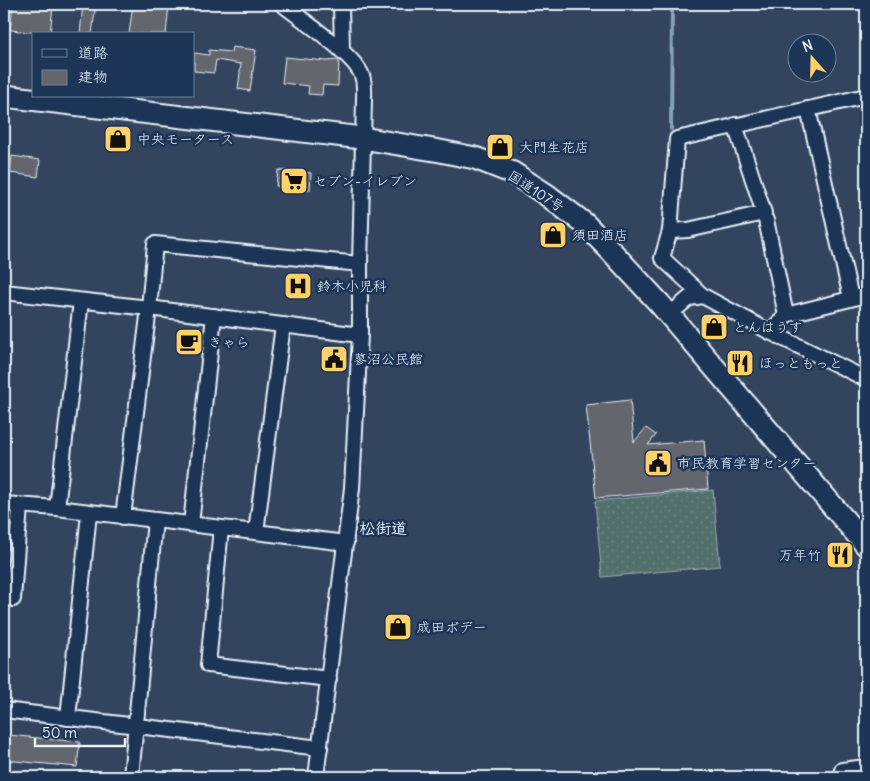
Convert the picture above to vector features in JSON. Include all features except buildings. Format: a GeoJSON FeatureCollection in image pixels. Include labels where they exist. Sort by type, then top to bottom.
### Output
{"type":"FeatureCollection","features":[{"type":"Feature","properties":{"kind":"highway","name":"国道107号"},"geometry":{"type":"LineString","coordinates":[[4,96],[362,138],[440,150],[475,158],[513,174],[547,195],[585,224],[612,252],[669,315],[866,544]]}},
{"type":"Feature","properties":{"kind":"street"},"geometry":{"type":"LineString","coordinates":[[282,4],[342,51],[354,64],[362,76],[364,100],[360,335],[352,488],[316,777]]}},
{"type":"Feature","properties":{"kind":"street"},"geometry":{"type":"LineString","coordinates":[[341,4],[342,51]]}},
{"type":"Feature","properties":{"kind":"street"},"geometry":{"type":"LineString","coordinates":[[866,96],[676,138],[670,230],[662,258],[703,296],[770,332],[866,379]]}},
{"type":"Feature","properties":{"kind":"street"},"geometry":{"type":"LineString","coordinates":[[808,108],[851,298]]}},
{"type":"Feature","properties":{"kind":"street"},"geometry":{"type":"LineString","coordinates":[[670,230],[688,230],[764,212],[735,125]]}},
{"type":"Feature","properties":{"kind":"street"},"geometry":{"type":"LineString","coordinates":[[766,220],[786,315]]}},
{"type":"Feature","properties":{"kind":"street"},"geometry":{"type":"LineString","coordinates":[[123,517],[155,244],[360,264]]}},
{"type":"Feature","properties":{"kind":"street"},"geometry":{"type":"LineString","coordinates":[[4,292],[149,308],[360,335]]}},
{"type":"Feature","properties":{"kind":"street"},"geometry":{"type":"LineString","coordinates":[[770,332],[786,315],[866,295]]}},
{"type":"Feature","properties":{"kind":"street"},"geometry":{"type":"LineString","coordinates":[[669,315],[689,298],[703,296]]}},
{"type":"Feature","properties":{"kind":"street"},"geometry":{"type":"LineString","coordinates":[[56,508],[81,301]]}},
{"type":"Feature","properties":{"kind":"street"},"geometry":{"type":"LineString","coordinates":[[191,524],[214,316]]}},
{"type":"Feature","properties":{"kind":"street"},"geometry":{"type":"LineString","coordinates":[[256,532],[284,325]]}},
{"type":"Feature","properties":{"kind":"street"},"geometry":{"type":"LineString","coordinates":[[4,504],[56,508],[346,543]]}},
{"type":"Feature","properties":{"kind":"street"},"geometry":{"type":"LineString","coordinates":[[13,599],[20,506]]}},
{"type":"Feature","properties":{"kind":"street"},"geometry":{"type":"LineString","coordinates":[[68,718],[89,513]]}},
{"type":"Feature","properties":{"kind":"street"},"geometry":{"type":"LineString","coordinates":[[130,777],[155,520]]}},
{"type":"Feature","properties":{"kind":"street"},"geometry":{"type":"LineString","coordinates":[[221,528],[208,665],[329,679]]}},
{"type":"Feature","properties":{"kind":"street"},"geometry":{"type":"LineString","coordinates":[[4,710],[320,748]]}},
{"type":"Feature","properties":{"kind":"street"},"geometry":{"type":"LineString","coordinates":[[842,777],[842,770],[866,767]]}},
{"type":"Feature","properties":{"kind":"green space"},"geometry":{"type":"Polygon","coordinates":[[[713,490],[720,566],[602,577],[595,501],[713,490]]]}},
{"type":"Feature","properties":{"kind":"waterway"},"geometry":{"type":"LineString","coordinates":[[671,129],[672,4]]}},
{"type":"Feature","properties":{"kind":"place","name":"中央モータース"},"geometry":{"type":"Point","coordinates":[118,139]}},
{"type":"Feature","properties":{"kind":"place","name":"大門生花店"},"geometry":{"type":"Point","coordinates":[500,147]}},
{"type":"Feature","properties":{"kind":"place","name":"セブン-イレブン"},"geometry":{"type":"Point","coordinates":[294,181]}},
{"type":"Feature","properties":{"kind":"place","name":"須田酒店"},"geometry":{"type":"Point","coordinates":[553,235]}},
{"type":"Feature","properties":{"kind":"place","name":"鈴木小児科"},"geometry":{"type":"Point","coordinates":[298,286]}},
{"type":"Feature","properties":{"kind":"place","name":"とんはうす"},"geometry":{"type":"Point","coordinates":[714,327]}},
{"type":"Feature","properties":{"kind":"place","name":"きゃら"},"geometry":{"type":"Point","coordinates":[189,342]}},
{"type":"Feature","properties":{"kind":"place","name":"蓼沼公民館"},"geometry":{"type":"Point","coordinates":[334,359]}},
{"type":"Feature","properties":{"kind":"place","name":"ほっともっと"},"geometry":{"type":"Point","coordinates":[740,363]}},
{"type":"Feature","properties":{"kind":"place","name":"市民教育学習センター"},"geometry":{"type":"Point","coordinates":[658,463]}},
{"type":"Feature","properties":{"kind":"place","name":"万年竹"},"geometry":{"type":"Point","coordinates":[840,555]}},
{"type":"Feature","properties":{"kind":"place","name":"成田ボデー"},"geometry":{"type":"Point","coordinates":[398,627]}},
{"type":"Feature","properties":{"kind":"district","name":"松街道"},"geometry":{"type":"Point","coordinates":[383,528]}}]}
